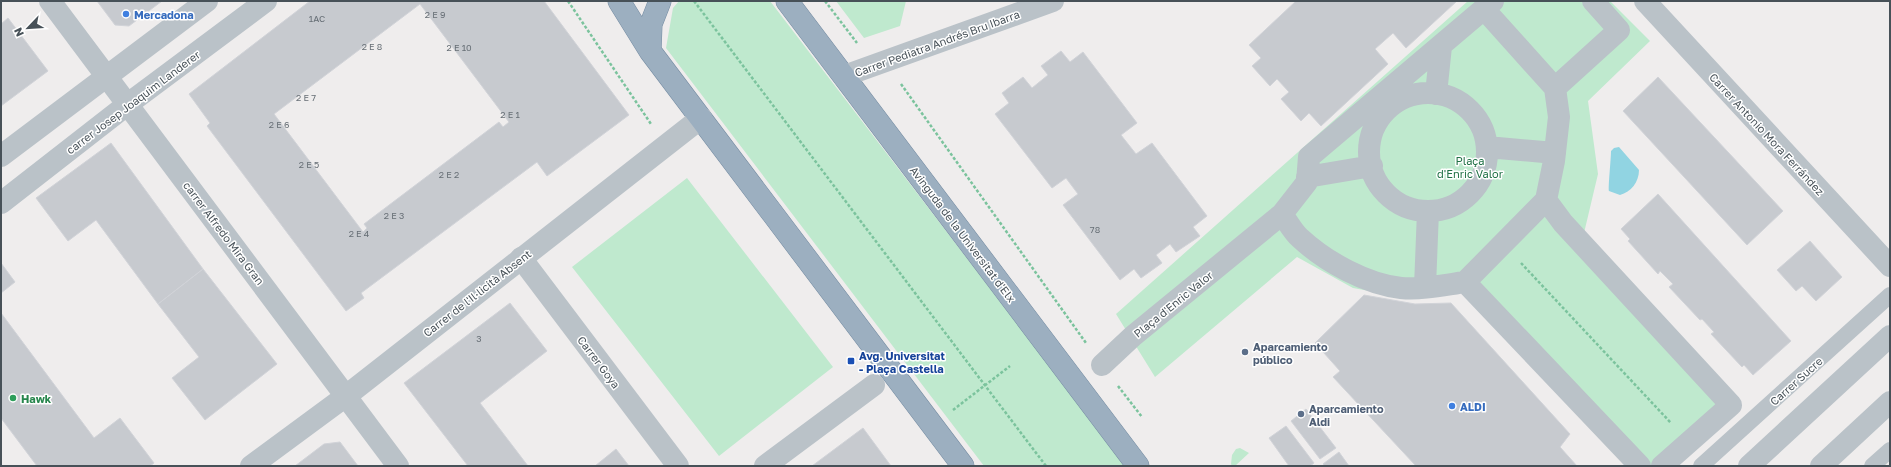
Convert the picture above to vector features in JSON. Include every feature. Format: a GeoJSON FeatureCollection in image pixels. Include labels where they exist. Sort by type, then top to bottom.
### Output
{"type":"FeatureCollection","features":[{"type":"Feature","properties":{"kind":"highway"},"geometry":{"type":"LineString","coordinates":[[619,1],[650,51],[963,466]]}},
{"type":"Feature","properties":{"kind":"highway"},"geometry":{"type":"LineString","coordinates":[[650,51],[651,24],[660,1]]}},
{"type":"Feature","properties":{"kind":"highway","name":"Avinguda de la Universitat d'Elx"},"geometry":{"type":"LineString","coordinates":[[787,1],[1138,466]]}},
{"type":"Feature","properties":{"kind":"street","name":"carrer Alfredo Mira Gran"},"geometry":{"type":"LineString","coordinates":[[50,1],[398,466]]}},
{"type":"Feature","properties":{"kind":"street"},"geometry":{"type":"LineString","coordinates":[[1,156],[207,1]]}},
{"type":"Feature","properties":{"kind":"street","name":"carrer Josep Joaquim Landerer"},"geometry":{"type":"LineString","coordinates":[[1,204],[128,104],[266,1]]}},
{"type":"Feature","properties":{"kind":"street","name":"Carrer Pediatra Andrés Bru Ibarra"},"geometry":{"type":"LineString","coordinates":[[844,76],[1053,1]]}},
{"type":"Feature","properties":{"kind":"street"},"geometry":{"type":"LineString","coordinates":[[1282,214],[1300,238],[1344,270],[1400,288],[1425,287],[1465,282],[1546,200],[1555,153],[1559,118],[1555,88],[1619,30],[1593,1]]}},
{"type":"Feature","properties":{"kind":"street","name":"Carrer Antonio Mora Ferrández"},"geometry":{"type":"LineString","coordinates":[[1645,1],[1890,266]]}},
{"type":"Feature","properties":{"kind":"street","name":"Plaça d'Enric Valor"},"geometry":{"type":"LineString","coordinates":[[1102,365],[1133,336],[1282,214],[1307,182],[1309,157],[1488,5],[1555,88]]}},
{"type":"Feature","properties":{"kind":"street"},"geometry":{"type":"LineString","coordinates":[[1436,94],[1440,46]]}},
{"type":"Feature","properties":{"kind":"street"},"geometry":{"type":"LineString","coordinates":[[1428,93],[1448,96],[1465,106],[1478,120],[1486,138],[1487,147],[1488,158],[1482,177],[1472,193],[1457,205],[1438,211],[1418,211],[1400,205],[1385,192],[1374,176],[1370,157],[1371,138],[1379,120],[1392,105],[1410,96],[1428,93]]}},
{"type":"Feature","properties":{"kind":"street","name":"Carrer de l'Il·licità Absent"},"geometry":{"type":"LineString","coordinates":[[251,466],[346,396],[521,258],[668,146],[701,118]]}},
{"type":"Feature","properties":{"kind":"street"},"geometry":{"type":"LineString","coordinates":[[1487,147],[1555,153]]}},
{"type":"Feature","properties":{"kind":"street"},"geometry":{"type":"LineString","coordinates":[[1307,177],[1372,166]]}},
{"type":"Feature","properties":{"kind":"street"},"geometry":{"type":"LineString","coordinates":[[1546,200],[1563,223],[1731,405],[1662,466]]}},
{"type":"Feature","properties":{"kind":"street"},"geometry":{"type":"LineString","coordinates":[[1425,287],[1428,211]]}},
{"type":"Feature","properties":{"kind":"street","name":"Carrer Goya"},"geometry":{"type":"LineString","coordinates":[[521,258],[678,466]]}},
{"type":"Feature","properties":{"kind":"street"},"geometry":{"type":"LineString","coordinates":[[1465,282],[1640,466]]}},
{"type":"Feature","properties":{"kind":"street"},"geometry":{"type":"LineString","coordinates":[[1749,466],[1890,336]]}},
{"type":"Feature","properties":{"kind":"street"},"geometry":{"type":"LineString","coordinates":[[766,466],[874,385]]}},
{"type":"Feature","properties":{"kind":"street"},"geometry":{"type":"LineString","coordinates":[[1820,466],[1890,402]]}},
{"type":"Feature","properties":{"kind":"lane","name":"Carrer Sucre"},"geometry":{"type":"LineString","coordinates":[[1701,466],[1890,295]]}},
{"type":"Feature","properties":{"kind":"lane"},"geometry":{"type":"LineString","coordinates":[[1872,466],[1890,450]]}},
{"type":"Feature","properties":{"kind":"path"},"geometry":{"type":"LineString","coordinates":[[568,1],[653,126]]}},
{"type":"Feature","properties":{"kind":"path"},"geometry":{"type":"LineString","coordinates":[[694,1],[1046,466]]}},
{"type":"Feature","properties":{"kind":"path"},"geometry":{"type":"LineString","coordinates":[[826,1],[859,46]]}},
{"type":"Feature","properties":{"kind":"path"},"geometry":{"type":"LineString","coordinates":[[897,79],[1088,345]]}},
{"type":"Feature","properties":{"kind":"path"},"geometry":{"type":"LineString","coordinates":[[1503,244],[1636,388],[1689,442]]}},
{"type":"Feature","properties":{"kind":"path"},"geometry":{"type":"LineString","coordinates":[[951,412],[1010,366]]}},
{"type":"Feature","properties":{"kind":"green space"},"geometry":{"type":"Polygon","coordinates":[[[679,1],[770,1],[1126,466],[984,466],[666,48],[673,8],[679,1]]]}},
{"type":"Feature","properties":{"kind":"green space"},"geometry":{"type":"Polygon","coordinates":[[[836,1],[906,1],[900,26],[864,38],[836,1]]]}},
{"type":"Feature","properties":{"kind":"green space","name":"Plaça d'Enric Valor"},"geometry":{"type":"Polygon","coordinates":[[[1468,1],[1610,1],[1650,41],[1588,101],[1598,174],[1584,233],[1739,405],[1677,466],[1631,466],[1462,291],[1408,298],[1353,288],[1297,257],[1155,377],[1116,314],[1468,1]]]}},
{"type":"Feature","properties":{"kind":"green space"},"geometry":{"type":"Polygon","coordinates":[[[687,178],[833,367],[719,456],[572,267],[687,178]]]}},
{"type":"Feature","properties":{"kind":"green space"},"geometry":{"type":"Polygon","coordinates":[[[1240,448],[1249,453],[1235,466],[1232,466],[1232,455],[1236,449],[1240,448]]]}},
{"type":"Feature","properties":{"kind":"water"},"geometry":{"type":"Polygon","coordinates":[[[1619,147],[1639,170],[1638,179],[1634,186],[1628,192],[1620,195],[1609,191],[1611,151],[1614,148],[1619,147]]]}},
{"type":"Feature","properties":{"kind":"building","name":"Mercadona"},"geometry":{"type":"Polygon","coordinates":[[[97,1],[162,1],[129,26],[115,25],[97,1]]]}},
{"type":"Feature","properties":{"kind":"building"},"geometry":{"type":"Polygon","coordinates":[[[310,1],[544,1],[629,115],[547,176],[537,162],[361,293],[364,298],[346,311],[207,126],[210,123],[189,94],[310,1]],[[420,4],[274,114],[363,232],[367,228],[364,224],[499,122],[503,127],[509,122],[420,4]]]}},
{"type":"Feature","properties":{"kind":"building"},"geometry":{"type":"Polygon","coordinates":[[[1296,1],[1457,1],[1406,48],[1393,33],[1375,49],[1388,64],[1321,126],[1309,113],[1301,121],[1281,99],[1289,92],[1277,79],[1270,86],[1252,66],[1261,58],[1249,45],[1296,1]]]}},
{"type":"Feature","properties":{"kind":"building"},"geometry":{"type":"Polygon","coordinates":[[[8,18],[48,71],[1,106],[1,24],[8,18]]]}},
{"type":"Feature","properties":{"kind":"building"},"geometry":{"type":"Polygon","coordinates":[[[1061,51],[1070,62],[1083,52],[1137,123],[1121,135],[1136,154],[1152,143],[1207,216],[1193,227],[1200,236],[1176,252],[1170,244],[1156,255],[1162,263],[1141,278],[1134,269],[1120,280],[1063,205],[1078,194],[1066,178],[1052,188],[995,114],[1009,103],[1002,93],[1023,77],[1032,88],[1048,75],[1041,66],[1061,51]]]}},
{"type":"Feature","properties":{"kind":"building"},"geometry":{"type":"Polygon","coordinates":[[[1658,77],[1783,211],[1747,245],[1623,111],[1658,77]]]}},
{"type":"Feature","properties":{"kind":"building"},"geometry":{"type":"Polygon","coordinates":[[[111,143],[203,269],[158,304],[96,220],[68,241],[36,198],[111,143]]]}},
{"type":"Feature","properties":{"kind":"building"},"geometry":{"type":"Polygon","coordinates":[[[1658,194],[1791,341],[1753,375],[1744,365],[1742,367],[1711,334],[1714,332],[1702,319],[1700,320],[1669,287],[1673,284],[1660,271],[1658,274],[1628,241],[1630,239],[1621,229],[1658,194]]]}},
{"type":"Feature","properties":{"kind":"building"},"geometry":{"type":"Polygon","coordinates":[[[1810,241],[1842,277],[1816,301],[1802,286],[1796,291],[1777,270],[1810,241]]]}},
{"type":"Feature","properties":{"kind":"building"},"geometry":{"type":"Polygon","coordinates":[[[1,263],[15,282],[1,293],[1,263]]]}},
{"type":"Feature","properties":{"kind":"building"},"geometry":{"type":"Polygon","coordinates":[[[203,269],[277,364],[205,420],[172,378],[199,357],[158,304],[203,269]]]}},
{"type":"Feature","properties":{"kind":"building","name":"ALDI"},"geometry":{"type":"Polygon","coordinates":[[[1364,295],[1415,304],[1451,303],[1570,434],[1560,447],[1577,466],[1416,466],[1333,377],[1340,371],[1315,343],[1364,295]]]}},
{"type":"Feature","properties":{"kind":"building"},"geometry":{"type":"Polygon","coordinates":[[[510,303],[547,351],[480,403],[528,466],[468,466],[404,383],[510,303]]]}},
{"type":"Feature","properties":{"kind":"building"},"geometry":{"type":"Polygon","coordinates":[[[1,313],[94,438],[120,418],[154,463],[150,466],[37,466],[1,418],[1,313]]]}},
{"type":"Feature","properties":{"kind":"building"},"geometry":{"type":"Polygon","coordinates":[[[1306,409],[1336,448],[1320,459],[1291,421],[1306,409]]]}},
{"type":"Feature","properties":{"kind":"building"},"geometry":{"type":"Polygon","coordinates":[[[1286,426],[1314,463],[1310,466],[1289,466],[1269,438],[1286,426]]]}},
{"type":"Feature","properties":{"kind":"building"},"geometry":{"type":"Polygon","coordinates":[[[863,428],[891,466],[812,466],[863,428]]]}},
{"type":"Feature","properties":{"kind":"building"},"geometry":{"type":"Polygon","coordinates":[[[340,442],[358,466],[295,466],[324,444],[340,442]]]}},
{"type":"Feature","properties":{"kind":"building"},"geometry":{"type":"Polygon","coordinates":[[[616,449],[629,466],[595,466],[616,449]]]}},
{"type":"Feature","properties":{"kind":"building"},"geometry":{"type":"Polygon","coordinates":[[[1339,452],[1349,466],[1325,466],[1323,464],[1339,452]]]}},
{"type":"Feature","properties":{"kind":"place","name":"Mercadona"},"geometry":{"type":"Point","coordinates":[126,14]}},
{"type":"Feature","properties":{"kind":"place","name":"Aparcamiento público"},"geometry":{"type":"Point","coordinates":[1245,352]}},
{"type":"Feature","properties":{"kind":"place","name":"Avg. Universitat - Plaça Castella"},"geometry":{"type":"Point","coordinates":[851,361]}},
{"type":"Feature","properties":{"kind":"place","name":"Hawk"},"geometry":{"type":"Point","coordinates":[13,398]}},
{"type":"Feature","properties":{"kind":"place","name":"ALDI"},"geometry":{"type":"Point","coordinates":[1452,406]}},
{"type":"Feature","properties":{"kind":"place","name":"Aparcamiento Aldi"},"geometry":{"type":"Point","coordinates":[1301,414]}}]}
